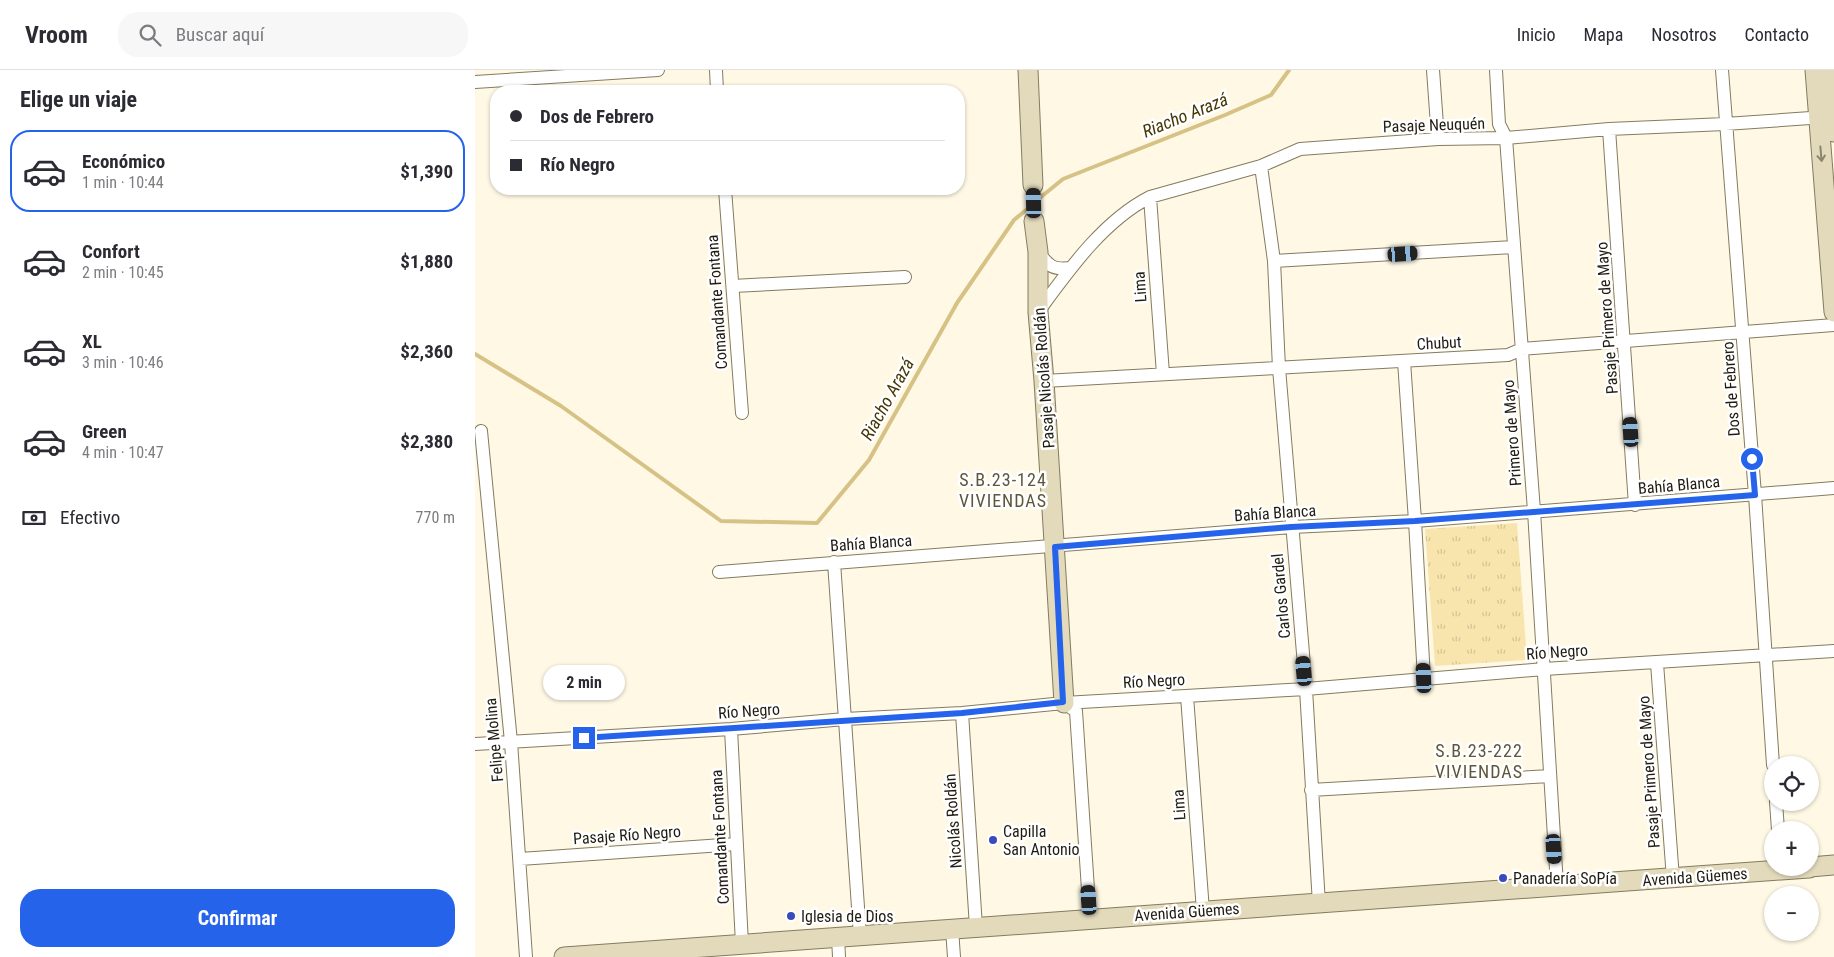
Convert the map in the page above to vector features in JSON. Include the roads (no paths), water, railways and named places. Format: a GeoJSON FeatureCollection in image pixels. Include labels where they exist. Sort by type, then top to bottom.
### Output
{"type":"FeatureCollection","features":[{"type":"Feature","properties":{"kind":"street"},"geometry":{"type":"LineString","coordinates":[[475,82],[658,70]]}},
{"type":"Feature","properties":{"kind":"street"},"geometry":{"type":"LineString","coordinates":[[716,70],[717,85]]}},
{"type":"Feature","properties":{"kind":"street","name":"Pasaje Nicolás Roldán"},"geometry":{"type":"LineString","coordinates":[[1028,70],[1034,221],[1038,252],[1038,312],[1055,547],[1063,702]]}},
{"type":"Feature","properties":{"kind":"street"},"geometry":{"type":"LineString","coordinates":[[1433,70],[1438,139]]}},
{"type":"Feature","properties":{"kind":"street","name":"Primero de Mayo"},"geometry":{"type":"LineString","coordinates":[[1496,70],[1499,124],[1506,138],[1522,349],[1557,886]]}},
{"type":"Feature","properties":{"kind":"street","name":"Dos de Febrero"},"geometry":{"type":"LineString","coordinates":[[1722,70],[1755,495],[1772,756]]}},
{"type":"Feature","properties":{"kind":"street"},"geometry":{"type":"LineString","coordinates":[[1815,70],[1828,122]]}},
{"type":"Feature","properties":{"kind":"street"},"geometry":{"type":"LineString","coordinates":[[1830,70],[1828,122],[1834,312]]}},
{"type":"Feature","properties":{"kind":"street","name":"Pasaje Neuquén"},"geometry":{"type":"LineString","coordinates":[[1038,312],[1071,268],[1116,220],[1134,205],[1150,198],[1261,166],[1300,149],[1438,139],[1506,138],[1609,129],[1828,122]]}},
{"type":"Feature","properties":{"kind":"street","name":"Pasaje Primero de Mayo"},"geometry":{"type":"LineString","coordinates":[[1609,129],[1635,504]]}},
{"type":"Feature","properties":{"kind":"street","name":"Carlos Gardel"},"geometry":{"type":"LineString","coordinates":[[1261,166],[1274,261],[1279,368],[1306,689],[1319,904]]}},
{"type":"Feature","properties":{"kind":"street","name":"Comandante Fontana"},"geometry":{"type":"LineString","coordinates":[[725,195],[741,413]]}},
{"type":"Feature","properties":{"kind":"street","name":"Lima"},"geometry":{"type":"LineString","coordinates":[[1150,198],[1163,374]]}},
{"type":"Feature","properties":{"kind":"street"},"geometry":{"type":"LineString","coordinates":[[1274,261],[1513,247]]}},
{"type":"Feature","properties":{"kind":"street"},"geometry":{"type":"LineString","coordinates":[[1038,252],[1047,263],[1058,269],[1071,268]]}},
{"type":"Feature","properties":{"kind":"street"},"geometry":{"type":"LineString","coordinates":[[733,286],[905,277]]}},
{"type":"Feature","properties":{"kind":"street","name":"Chubut"},"geometry":{"type":"LineString","coordinates":[[1044,381],[1508,355],[1522,349],[1834,325]]}},
{"type":"Feature","properties":{"kind":"street"},"geometry":{"type":"LineString","coordinates":[[1404,361],[1424,678]]}},
{"type":"Feature","properties":{"kind":"street","name":"Felipe Molina"},"geometry":{"type":"LineString","coordinates":[[481,431],[511,742],[526,957]]}},
{"type":"Feature","properties":{"kind":"street","name":"Bahía Blanca"},"geometry":{"type":"LineString","coordinates":[[719,572],[1291,527],[1415,521],[1834,488]]}},
{"type":"Feature","properties":{"kind":"street"},"geometry":{"type":"LineString","coordinates":[[834,562],[860,936]]}},
{"type":"Feature","properties":{"kind":"street","name":"Río Negro"},"geometry":{"type":"LineString","coordinates":[[475,744],[731,729],[962,713],[1063,702],[1306,689],[1544,669],[1834,651]]}},
{"type":"Feature","properties":{"kind":"street","name":"Pasaje Primero de Mayo"},"geometry":{"type":"LineString","coordinates":[[1657,662],[1673,878]]}},
{"type":"Feature","properties":{"kind":"street","name":"Lima"},"geometry":{"type":"LineString","coordinates":[[1187,696],[1203,911]]}},
{"type":"Feature","properties":{"kind":"street"},"geometry":{"type":"LineString","coordinates":[[1063,702],[1076,711],[1090,919]]}},
{"type":"Feature","properties":{"kind":"street","name":"Nicolás Roldán"},"geometry":{"type":"LineString","coordinates":[[962,713],[976,927]]}},
{"type":"Feature","properties":{"kind":"street","name":"Comandante Fontana"},"geometry":{"type":"LineString","coordinates":[[731,729],[742,944]]}},
{"type":"Feature","properties":{"kind":"street"},"geometry":{"type":"LineString","coordinates":[[1311,790],[1550,776]]}},
{"type":"Feature","properties":{"kind":"street","name":"Pasaje Río Negro"},"geometry":{"type":"LineString","coordinates":[[520,859],[737,844]]}},
{"type":"Feature","properties":{"kind":"street","name":"Avenida Güemes"},"geometry":{"type":"LineString","coordinates":[[1819,866],[1834,865]]}},
{"type":"Feature","properties":{"kind":"street","name":"Avenida Güemes"},"geometry":{"type":"LineString","coordinates":[[564,957],[1764,870]]}},
{"type":"Feature","properties":{"kind":"street"},"geometry":{"type":"LineString","coordinates":[[951,929],[954,957]]}},
{"type":"Feature","properties":{"kind":"street"},"geometry":{"type":"LineString","coordinates":[[838,937],[839,957]]}},
{"type":"Feature","properties":{"kind":"waterway","name":"Riacho Arazá"},"geometry":{"type":"LineString","coordinates":[[1036,201],[1063,179],[1271,95],[1289,70]]}},
{"type":"Feature","properties":{"kind":"waterway","name":"Riacho Arazá"},"geometry":{"type":"LineString","coordinates":[[475,354],[561,406],[721,521],[817,523],[869,460],[957,303],[1014,220],[1031,206]]}},
{"type":"Feature","properties":{"kind":"place","name":"Capilla San Antonio"},"geometry":{"type":"Point","coordinates":[993,840]}},
{"type":"Feature","properties":{"kind":"place","name":"Panadería SoPía"},"geometry":{"type":"Point","coordinates":[1503,878]}},
{"type":"Feature","properties":{"kind":"place","name":"Iglesia de Dios"},"geometry":{"type":"Point","coordinates":[791,916]}},
{"type":"Feature","properties":{"kind":"district","name":"S.B.23-124 VIVIENDAS"},"geometry":{"type":"Point","coordinates":[1003,489]}},
{"type":"Feature","properties":{"kind":"district","name":"S.B.23-222 VIVIENDAS"},"geometry":{"type":"Point","coordinates":[1479,760]}}]}
